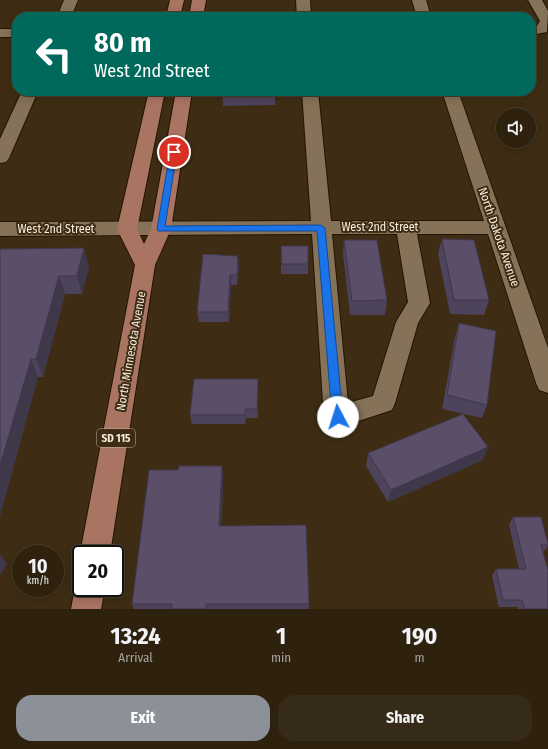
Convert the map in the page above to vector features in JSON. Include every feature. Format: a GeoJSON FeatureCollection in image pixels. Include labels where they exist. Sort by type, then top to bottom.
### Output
{"type":"FeatureCollection","features":[{"type":"Feature","properties":{"kind":"main road"},"geometry":{"type":"LineString","coordinates":[[174,12],[177,0]]}},
{"type":"Feature","properties":{"kind":"main road"},"geometry":{"type":"LineString","coordinates":[[197,12],[199,0]]}},
{"type":"Feature","properties":{"kind":"main road"},"geometry":{"type":"LineString","coordinates":[[145,266],[126,229],[156,96]]}},
{"type":"Feature","properties":{"kind":"main road","name":"North Minnesota Avenue"},"geometry":{"type":"LineString","coordinates":[[98,545],[145,266],[161,229],[183,96]]}},
{"type":"Feature","properties":{"kind":"main road"},"geometry":{"type":"LineString","coordinates":[[86,609],[88,597]]}},
{"type":"Feature","properties":{"kind":"street"},"geometry":{"type":"LineString","coordinates":[[66,12],[71,0]]}},
{"type":"Feature","properties":{"kind":"street"},"geometry":{"type":"LineString","coordinates":[[302,0],[303,12]]}},
{"type":"Feature","properties":{"kind":"street"},"geometry":{"type":"LineString","coordinates":[[419,0],[423,12]]}},
{"type":"Feature","properties":{"kind":"street"},"geometry":{"type":"LineString","coordinates":[[535,0],[547,21],[542,29],[536,30]]}},
{"type":"Feature","properties":{"kind":"street"},"geometry":{"type":"LineString","coordinates":[[0,32],[12,32]]}},
{"type":"Feature","properties":{"kind":"street"},"geometry":{"type":"LineString","coordinates":[[0,158],[28,96]]}},
{"type":"Feature","properties":{"kind":"street"},"geometry":{"type":"LineString","coordinates":[[310,96],[338,417],[383,403],[407,322],[419,303],[406,227]]}},
{"type":"Feature","properties":{"kind":"street","name":"North Dakota Avenue"},"geometry":{"type":"LineString","coordinates":[[452,96],[548,384]]}},
{"type":"Feature","properties":{"kind":"street","name":"West 2nd Street"},"geometry":{"type":"LineString","coordinates":[[0,229],[496,227]]}},
{"type":"Feature","properties":{"kind":"building"},"geometry":{"type":"Polygon","coordinates":[[[442,239],[474,240],[489,300],[454,300],[442,239]]]}},
{"type":"Feature","properties":{"kind":"building"},"geometry":{"type":"Polygon","coordinates":[[[344,240],[377,240],[387,300],[352,301],[344,240]]]}},
{"type":"Feature","properties":{"kind":"building"},"geometry":{"type":"Polygon","coordinates":[[[281,246],[308,246],[308,264],[282,264],[281,246]]]}},
{"type":"Feature","properties":{"kind":"building"},"geometry":{"type":"Polygon","coordinates":[[[84,248],[77,276],[59,276],[36,359],[31,359],[0,466],[0,249],[84,248]]]}},
{"type":"Feature","properties":{"kind":"building"},"geometry":{"type":"Polygon","coordinates":[[[203,254],[238,256],[237,275],[230,275],[228,312],[197,312],[203,254]]]}},
{"type":"Feature","properties":{"kind":"building"},"geometry":{"type":"Polygon","coordinates":[[[459,323],[496,331],[487,405],[447,395],[459,323]]]}},
{"type":"Feature","properties":{"kind":"building"},"geometry":{"type":"Polygon","coordinates":[[[194,379],[258,379],[257,409],[245,409],[245,415],[190,415],[194,379]]]}},
{"type":"Feature","properties":{"kind":"building"},"geometry":{"type":"Polygon","coordinates":[[[463,414],[488,447],[391,490],[368,453],[463,414]]]}},
{"type":"Feature","properties":{"kind":"building"},"geometry":{"type":"Polygon","coordinates":[[[179,466],[222,466],[219,526],[306,525],[309,604],[206,604],[206,609],[172,609],[172,604],[132,604],[149,470],[178,470],[179,466]]]}},
{"type":"Feature","properties":{"kind":"building"},"geometry":{"type":"Polygon","coordinates":[[[513,517],[541,517],[548,544],[541,545],[548,570],[548,609],[525,609],[522,600],[503,600],[496,569],[526,569],[513,517]]]}},
{"type":"Feature","properties":{"kind":"route"},"geometry":{"type":"LineString","coordinates":[[174,152],[161,229],[321,228],[338,417]]}}]}
